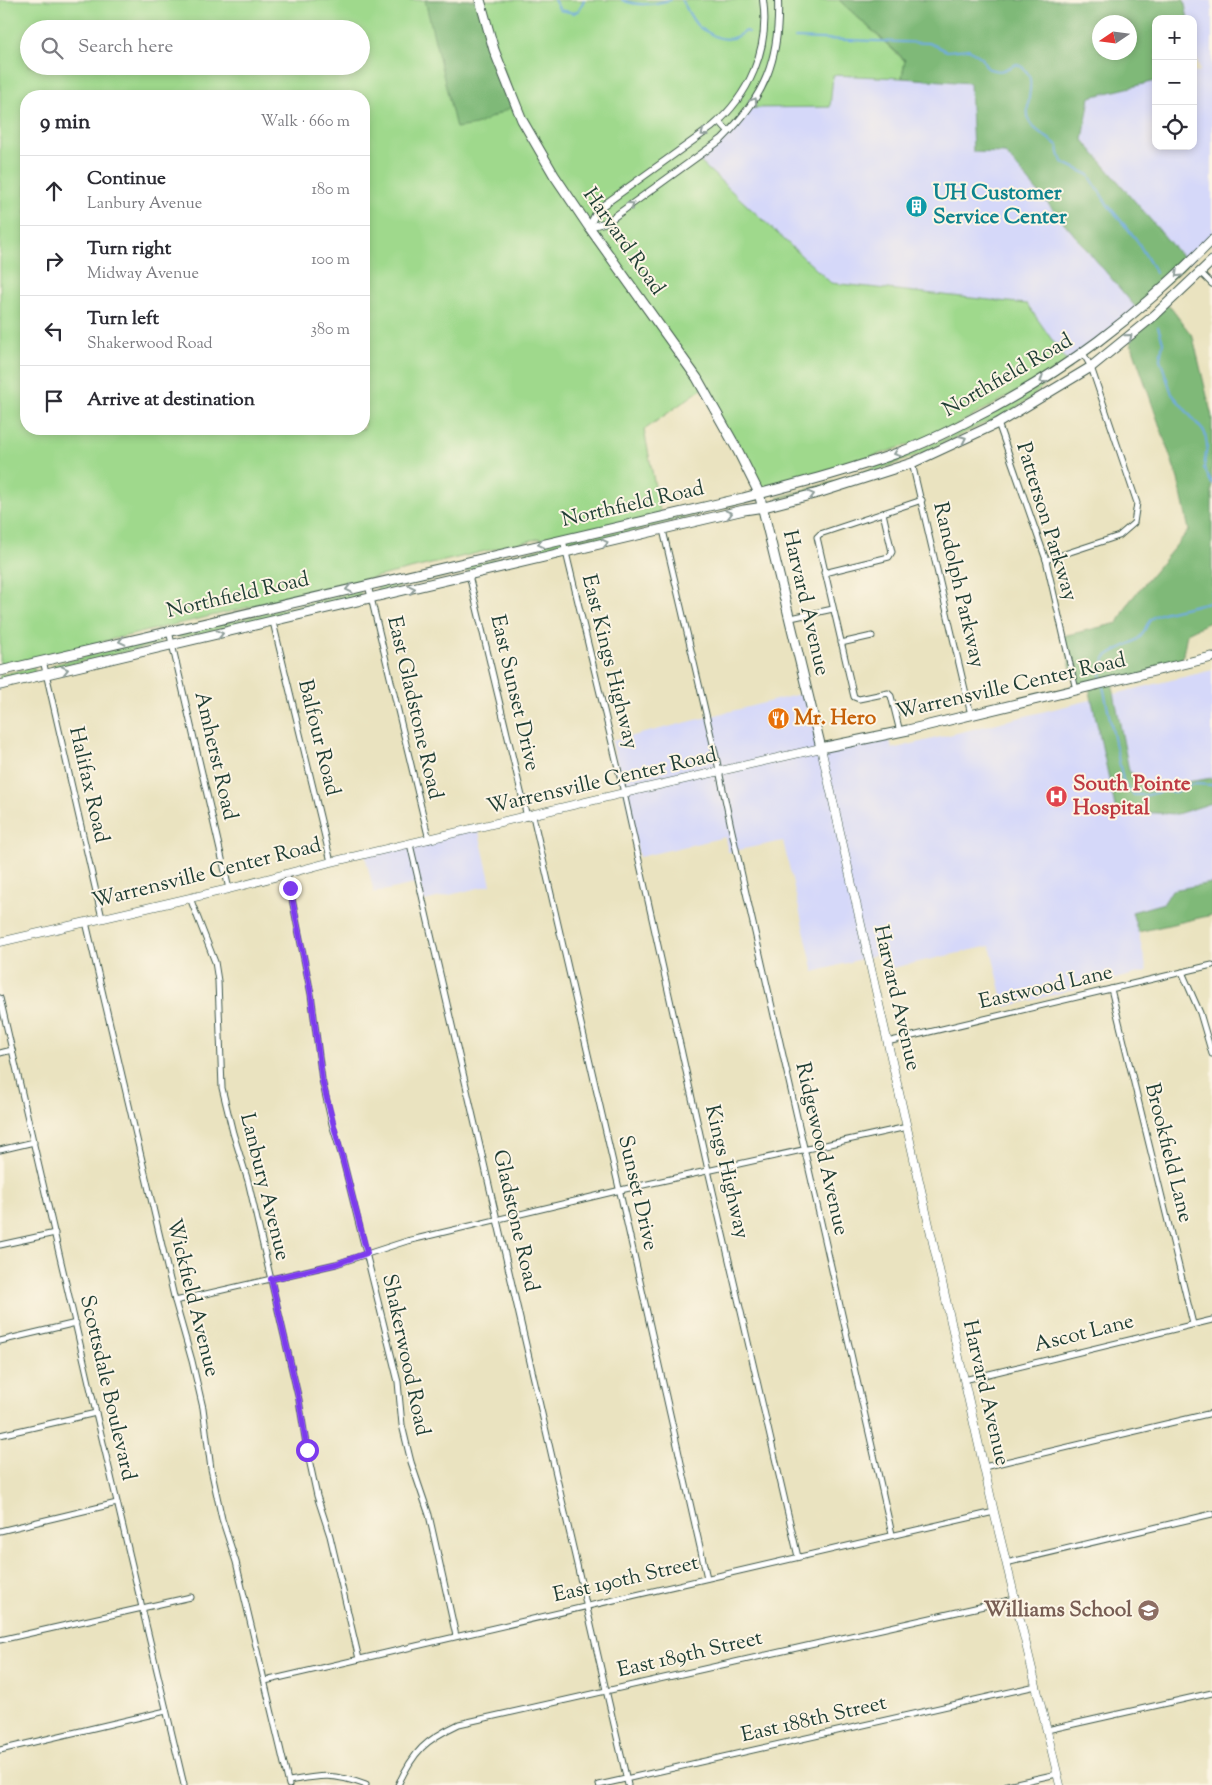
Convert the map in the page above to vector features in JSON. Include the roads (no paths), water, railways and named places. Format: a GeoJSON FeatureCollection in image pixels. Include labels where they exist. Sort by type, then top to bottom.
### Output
{"type":"FeatureCollection","features":[{"type":"Feature","properties":{"kind":"main road","name":"Harvard Road"},"geometry":{"type":"LineString","coordinates":[[480,0],[494,50],[522,120],[554,175],[589,227],[697,378],[759,493]]}},
{"type":"Feature","properties":{"kind":"main road","name":"Northfield Road"},"geometry":{"type":"LineString","coordinates":[[0,670],[759,493],[850,469],[904,450],[939,436],[994,408],[1038,383],[1083,353],[1138,310],[1212,240]]}},
{"type":"Feature","properties":{"kind":"main road","name":"Northfield Road"},"geometry":{"type":"LineString","coordinates":[[0,685],[744,510],[764,507],[818,493],[912,463],[998,423],[1091,367],[1155,315],[1212,261]]}},
{"type":"Feature","properties":{"kind":"main road","name":"Harvard Avenue"},"geometry":{"type":"LineString","coordinates":[[759,493],[791,618],[994,1512],[1060,1785]]}},
{"type":"Feature","properties":{"kind":"main road","name":"Warrensville Center Road"},"geometry":{"type":"LineString","coordinates":[[1,942],[624,793],[900,732],[1212,657]]}},
{"type":"Feature","properties":{"kind":"street"},"geometry":{"type":"LineString","coordinates":[[589,227],[598,209],[719,121],[739,99],[751,79],[760,56],[764,33],[763,0]]}},
{"type":"Feature","properties":{"kind":"street"},"geometry":{"type":"LineString","coordinates":[[589,227],[607,222],[729,132],[763,88],[771,67],[777,43],[778,0]]}},
{"type":"Feature","properties":{"kind":"street"},"geometry":{"type":"LineString","coordinates":[[719,121],[729,132]]}},
{"type":"Feature","properties":{"kind":"street"},"geometry":{"type":"LineString","coordinates":[[1201,273],[1212,284]]}},
{"type":"Feature","properties":{"kind":"street"},"geometry":{"type":"LineString","coordinates":[[1046,560],[1119,536],[1134,524],[1137,503],[1091,367],[1083,353]]}},
{"type":"Feature","properties":{"kind":"street","name":"Patterson Parkway"},"geometry":{"type":"LineString","coordinates":[[998,423],[1046,560],[1076,690]]}},
{"type":"Feature","properties":{"kind":"street","name":"Randolph Parkway"},"geometry":{"type":"LineString","coordinates":[[912,463],[971,715]]}},
{"type":"Feature","properties":{"kind":"street"},"geometry":{"type":"LineString","coordinates":[[900,732],[891,696],[888,693],[859,699],[854,697],[817,537],[820,534],[922,500]]}},
{"type":"Feature","properties":{"kind":"street"},"geometry":{"type":"LineString","coordinates":[[824,573],[889,557],[892,552],[883,514]]}},
{"type":"Feature","properties":{"kind":"street","name":"Ridgewood Avenue"},"geometry":{"type":"LineString","coordinates":[[663,530],[892,1534]]}},
{"type":"Feature","properties":{"kind":"street","name":"East Kings Highway"},"geometry":{"type":"LineString","coordinates":[[562,539],[624,793]]}},
{"type":"Feature","properties":{"kind":"street","name":"East Sunset Drive"},"geometry":{"type":"LineString","coordinates":[[469,575],[530,817]]}},
{"type":"Feature","properties":{"kind":"street","name":"East Gladstone Road"},"geometry":{"type":"LineString","coordinates":[[368,585],[429,840]]}},
{"type":"Feature","properties":{"kind":"street"},"geometry":{"type":"LineString","coordinates":[[791,618],[833,609]]}},
{"type":"Feature","properties":{"kind":"street","name":"Balfour Road"},"geometry":{"type":"LineString","coordinates":[[273,622],[332,862]]}},
{"type":"Feature","properties":{"kind":"street","name":"Amherst Road"},"geometry":{"type":"LineString","coordinates":[[169,630],[229,889]]}},
{"type":"Feature","properties":{"kind":"street"},"geometry":{"type":"LineString","coordinates":[[841,643],[872,636]]}},
{"type":"Feature","properties":{"kind":"street","name":"Halifax Road"},"geometry":{"type":"LineString","coordinates":[[43,660],[102,918]]}},
{"type":"Feature","properties":{"kind":"street","name":"Kings Highway"},"geometry":{"type":"LineString","coordinates":[[624,793],[708,1170],[798,1557]]}},
{"type":"Feature","properties":{"kind":"street","name":"Sunset Drive"},"geometry":{"type":"LineString","coordinates":[[530,817],[620,1190],[707,1578]]}},
{"type":"Feature","properties":{"kind":"street","name":"Gladstone Road"},"geometry":{"type":"LineString","coordinates":[[410,844],[628,1785]]}},
{"type":"Feature","properties":{"kind":"street","name":"Shakerwood Road"},"geometry":{"type":"LineString","coordinates":[[287,874],[311,994],[322,1080],[367,1253],[398,1382],[402,1425],[428,1515],[456,1636]]}},
{"type":"Feature","properties":{"kind":"street","name":"Lanbury Avenue"},"geometry":{"type":"LineString","coordinates":[[190,898],[215,962],[218,982],[222,1088],[233,1133],[248,1181],[299,1400],[313,1478],[330,1536],[359,1659]]}},
{"type":"Feature","properties":{"kind":"street","name":"Wickfield Avenue"},"geometry":{"type":"LineString","coordinates":[[86,922],[175,1301],[203,1408],[211,1469],[220,1511],[236,1562],[289,1783]]}},
{"type":"Feature","properties":{"kind":"street","name":"Eastwood Lane"},"geometry":{"type":"LineString","coordinates":[[887,1042],[1212,965]]}},
{"type":"Feature","properties":{"kind":"street"},"geometry":{"type":"LineString","coordinates":[[1182,972],[1200,1013],[1212,1054]]}},
{"type":"Feature","properties":{"kind":"street","name":"Brookfield Lane"},"geometry":{"type":"LineString","coordinates":[[1112,989],[1193,1324]]}},
{"type":"Feature","properties":{"kind":"street","name":"Scottsdale Boulevard"},"geometry":{"type":"LineString","coordinates":[[0,998],[184,1785]]}},
{"type":"Feature","properties":{"kind":"street"},"geometry":{"type":"LineString","coordinates":[[0,1053],[12,1050]]}},
{"type":"Feature","properties":{"kind":"street"},"geometry":{"type":"LineString","coordinates":[[175,1301],[336,1264],[407,1241],[620,1190],[907,1127]]}},
{"type":"Feature","properties":{"kind":"street"},"geometry":{"type":"LineString","coordinates":[[0,1150],[34,1142]]}},
{"type":"Feature","properties":{"kind":"street"},"geometry":{"type":"LineString","coordinates":[[0,1245],[55,1233]]}},
{"type":"Feature","properties":{"kind":"street","name":"Ascot Lane"},"geometry":{"type":"LineString","coordinates":[[964,1380],[1212,1320]]}},
{"type":"Feature","properties":{"kind":"street"},"geometry":{"type":"LineString","coordinates":[[0,1341],[76,1323]]}},
{"type":"Feature","properties":{"kind":"street"},"geometry":{"type":"LineString","coordinates":[[0,1435],[96,1413]]}},
{"type":"Feature","properties":{"kind":"street"},"geometry":{"type":"LineString","coordinates":[[984,1467],[1212,1413]]}},
{"type":"Feature","properties":{"kind":"street"},"geometry":{"type":"LineString","coordinates":[[0,1531],[118,1504]]}},
{"type":"Feature","properties":{"kind":"street","name":"East 190th Street"},"geometry":{"type":"LineString","coordinates":[[266,1681],[892,1534],[994,1512]]}},
{"type":"Feature","properties":{"kind":"street"},"geometry":{"type":"LineString","coordinates":[[1006,1563],[1212,1514]]}},
{"type":"Feature","properties":{"kind":"street"},"geometry":{"type":"LineString","coordinates":[[0,1640],[191,1597]]}},
{"type":"Feature","properties":{"kind":"street","name":"East 189th Street"},"geometry":{"type":"LineString","coordinates":[[398,1785],[414,1755],[428,1741],[458,1724],[1015,1599]]}},
{"type":"Feature","properties":{"kind":"street","name":"East 188th Street"},"geometry":{"type":"LineString","coordinates":[[599,1785],[1036,1686]]}},
{"type":"Feature","properties":{"kind":"street"},"geometry":{"type":"LineString","coordinates":[[1047,1730],[1212,1693]]}},
{"type":"Feature","properties":{"kind":"street"},"geometry":{"type":"LineString","coordinates":[[0,1750],[166,1711]]}},
{"type":"Feature","properties":{"kind":"street"},"geometry":{"type":"LineString","coordinates":[[1007,1785],[1057,1774]]}},
{"type":"Feature","properties":{"kind":"street"},"geometry":{"type":"LineString","coordinates":[[289,1783],[329,1775],[347,1778],[366,1785]]}},
{"type":"Feature","properties":{"kind":"waterway"},"geometry":{"type":"LineString","coordinates":[[554,0],[560,10],[574,13],[579,10],[584,0]]}},
{"type":"Feature","properties":{"kind":"waterway"},"geometry":{"type":"LineString","coordinates":[[622,0],[640,4],[652,4],[671,0]]}},
{"type":"Feature","properties":{"kind":"waterway"},"geometry":{"type":"LineString","coordinates":[[682,0],[696,24],[714,36],[727,39],[736,37],[745,31],[749,32]]}},
{"type":"Feature","properties":{"kind":"waterway"},"geometry":{"type":"LineString","coordinates":[[795,38],[929,43],[947,51],[969,49],[982,58],[987,68],[992,70],[1003,70],[1017,64],[1025,69],[1030,82],[1029,121],[1037,131],[1058,146],[1062,162],[1089,175],[1107,204],[1136,239],[1156,273]]}},
{"type":"Feature","properties":{"kind":"waterway"},"geometry":{"type":"LineString","coordinates":[[1158,327],[1163,342],[1160,359],[1172,394],[1205,433],[1207,445],[1204,468],[1212,484]]}},
{"type":"Feature","properties":{"kind":"waterway"},"geometry":{"type":"LineString","coordinates":[[1102,681],[1101,670],[1106,657],[1140,637],[1152,618],[1167,612],[1211,601],[1212,592]]}},
{"type":"Feature","properties":{"kind":"waterway"},"geometry":{"type":"LineString","coordinates":[[1103,686],[1123,780],[1127,788],[1134,795],[1148,795],[1162,791],[1175,792],[1193,784],[1212,785]]}},
{"type":"Feature","properties":{"kind":"place","name":"UH Customer Service Center"},"geometry":{"type":"Point","coordinates":[917,206]}},
{"type":"Feature","properties":{"kind":"place","name":"Mr. Hero"},"geometry":{"type":"Point","coordinates":[778,719]}},
{"type":"Feature","properties":{"kind":"place","name":"South Pointe Hospital"},"geometry":{"type":"Point","coordinates":[1057,797]}},
{"type":"Feature","properties":{"kind":"place","name":"Williams School"},"geometry":{"type":"Point","coordinates":[1148,1611]}}]}
